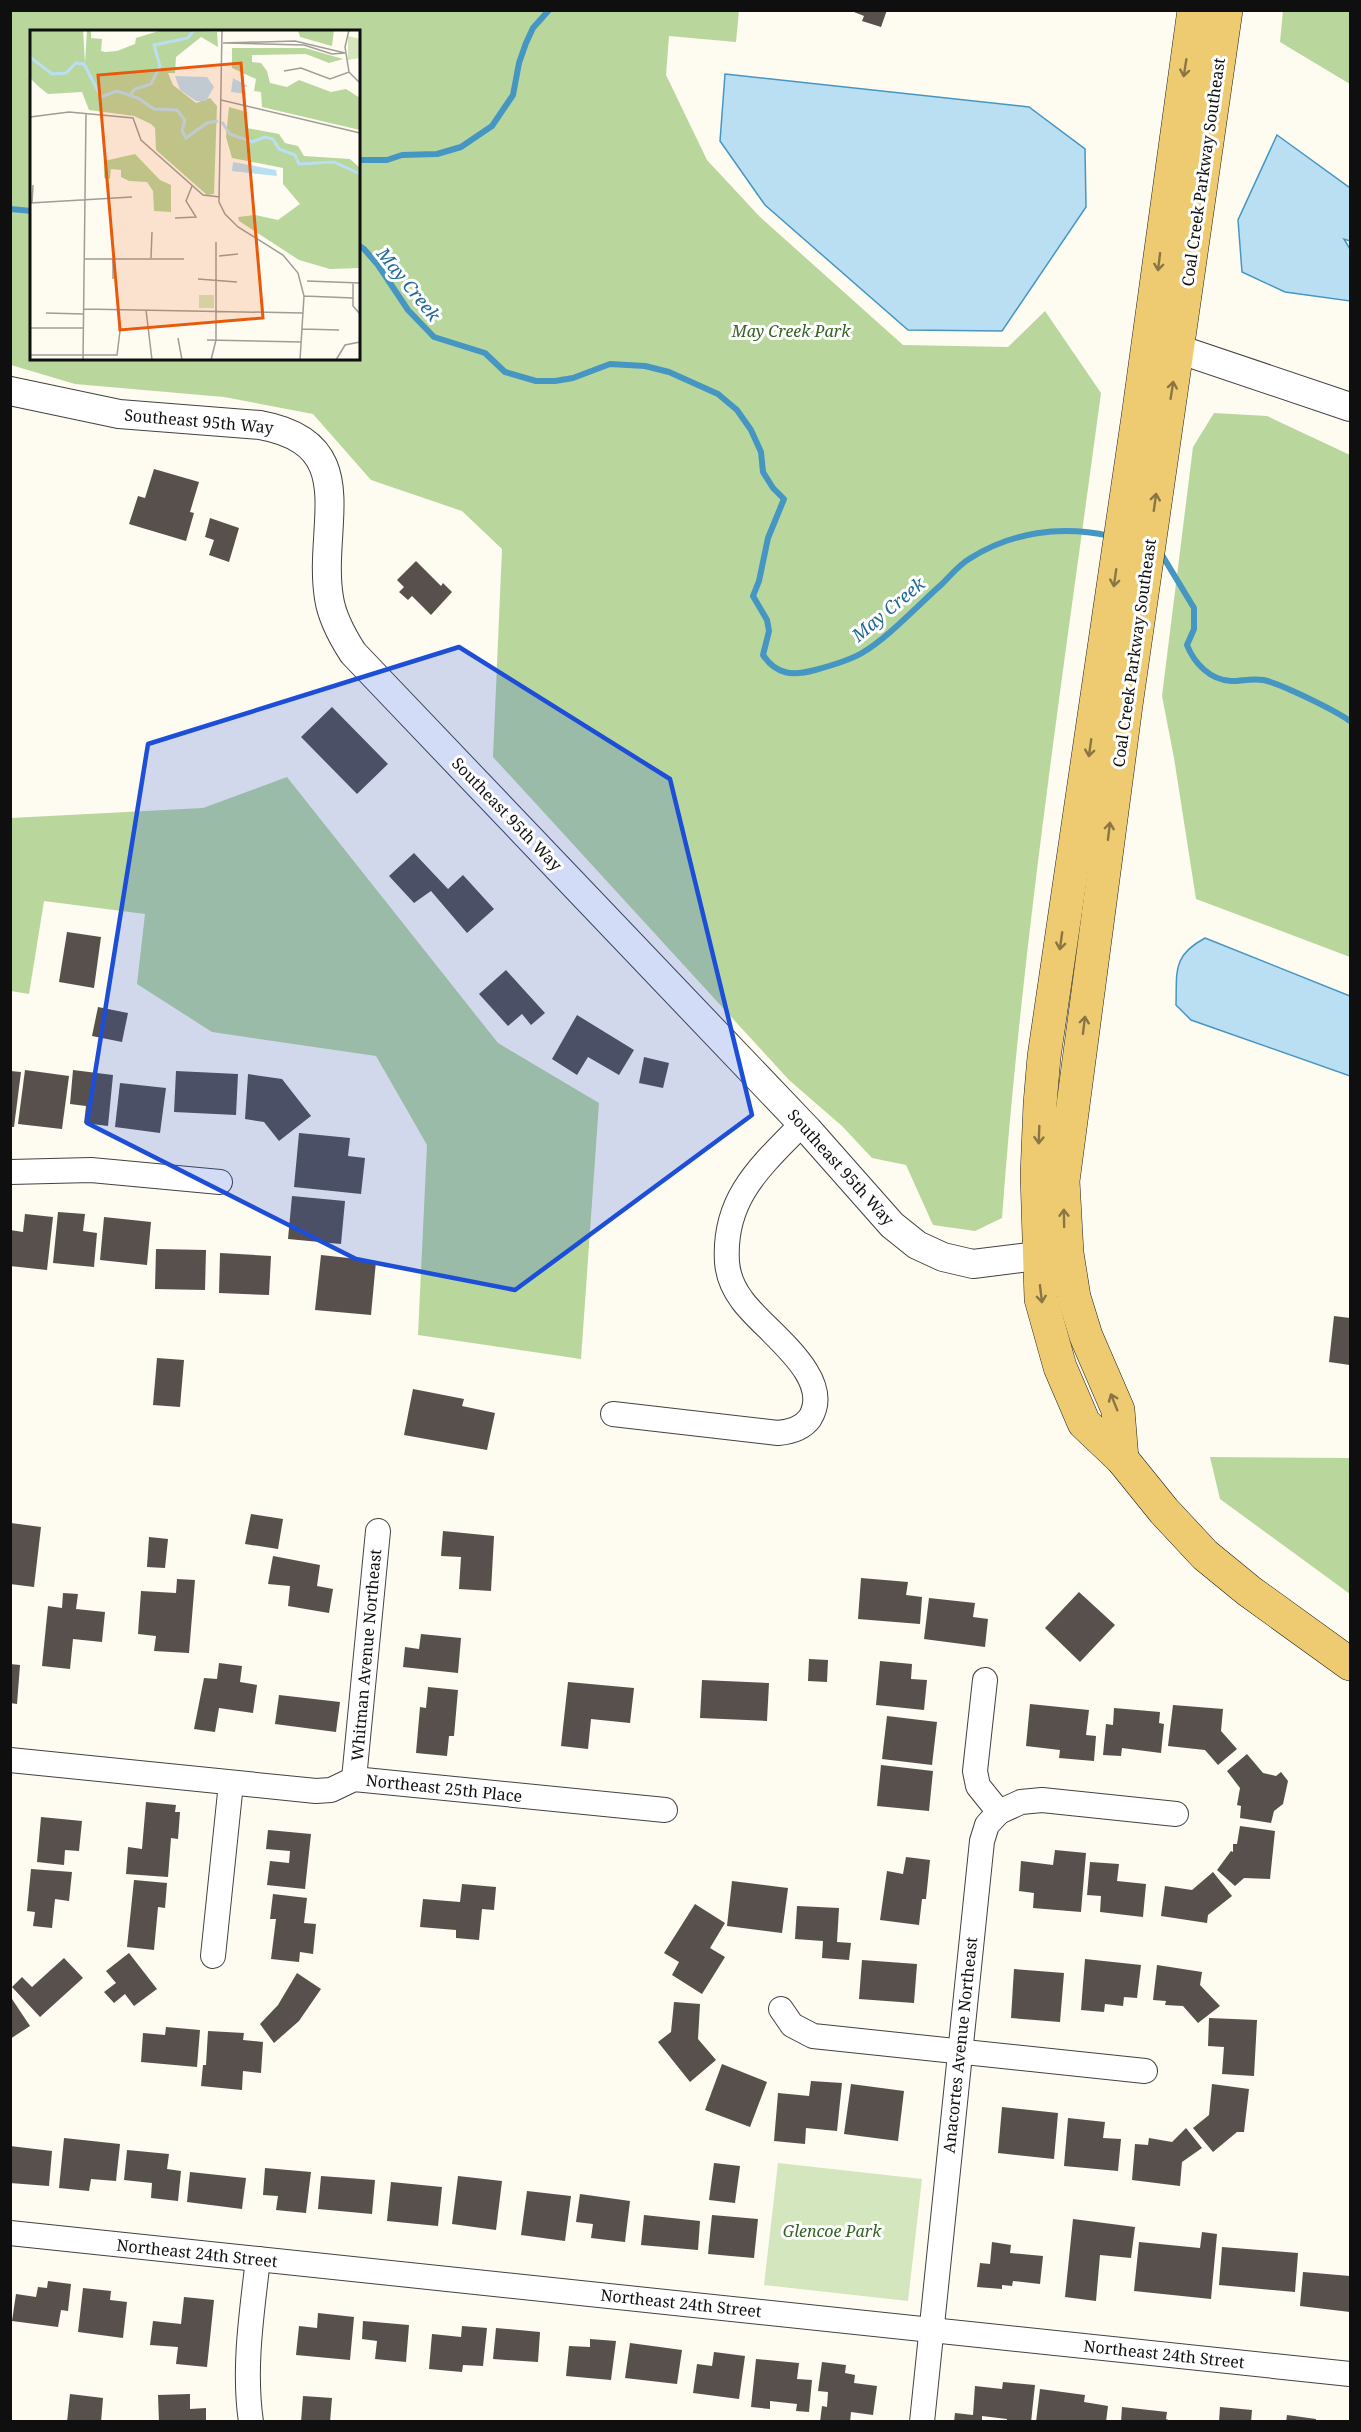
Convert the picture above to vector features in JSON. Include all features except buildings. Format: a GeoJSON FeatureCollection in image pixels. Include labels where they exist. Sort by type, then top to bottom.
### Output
{"type":"FeatureCollection","features":[{"type":"Feature","properties":{"kind":"main road","name":"Coal Creek Parkway Southeast"},"geometry":{"type":"LineString","coordinates":[[1163,346],[1178,116],[1194,10]]}},
{"type":"Feature","properties":{"kind":"main road","name":"Coal Creek Parkway Southeast"},"geometry":{"type":"LineString","coordinates":[[1122,1459],[1118,1410],[1086,1336],[1074,1297],[1052,1255],[1037,1175],[1040,1104],[1044,1057],[1112,698],[1163,346],[1226,10]]}},
{"type":"Feature","properties":{"kind":"main road"},"geometry":{"type":"LineString","coordinates":[[1052,1255],[1041,1299],[1060,1367],[1083,1423],[1122,1459],[1164,1511],[1205,1555],[1249,1591],[1350,1664]]}},
{"type":"Feature","properties":{"kind":"street"},"geometry":{"type":"LineString","coordinates":[[1163,346],[1350,407]]}},
{"type":"Feature","properties":{"kind":"street","name":"Southeast 95th Way"},"geometry":{"type":"LineString","coordinates":[[10,391],[118,414],[282,429],[313,447],[322,460],[328,479],[329,599],[341,635],[353,653],[802,1124],[892,1225],[917,1245],[943,1257],[974,1264],[1052,1255]]}},
{"type":"Feature","properties":{"kind":"street"},"geometry":{"type":"LineString","coordinates":[[613,1414],[778,1433],[789,1432],[807,1421],[813,1412],[816,1401],[809,1376],[801,1363],[742,1301],[729,1278],[727,1261],[731,1217],[745,1185],[759,1167],[802,1124]]}},
{"type":"Feature","properties":{"kind":"street"},"geometry":{"type":"LineString","coordinates":[[10,1172],[91,1170],[220,1182]]}},
{"type":"Feature","properties":{"kind":"street","name":"Whitman Avenue Northeast"},"geometry":{"type":"LineString","coordinates":[[354,1779],[378,1531]]}},
{"type":"Feature","properties":{"kind":"street"},"geometry":{"type":"LineString","coordinates":[[985,1680],[975,1771],[978,1786],[999,1812],[1021,1802],[1042,1800],[1176,1814]]}},
{"type":"Feature","properties":{"kind":"street","name":"Northeast 25th Place"},"geometry":{"type":"LineString","coordinates":[[10,1760],[316,1791],[331,1790],[354,1779],[665,1810]]}},
{"type":"Feature","properties":{"kind":"street"},"geometry":{"type":"LineString","coordinates":[[213,1956],[231,1783]]}},
{"type":"Feature","properties":{"kind":"street","name":"Anacortes Avenue Northeast"},"geometry":{"type":"LineString","coordinates":[[922,2421],[982,1841],[987,1825],[999,1812]]}},
{"type":"Feature","properties":{"kind":"street"},"geometry":{"type":"LineString","coordinates":[[781,2009],[792,2025],[813,2036],[1145,2071]]}},
{"type":"Feature","properties":{"kind":"street","name":"Northeast 24th Street"},"geometry":{"type":"LineString","coordinates":[[10,2233],[1350,2374]]}},
{"type":"Feature","properties":{"kind":"street"},"geometry":{"type":"LineString","coordinates":[[251,2421],[248,2348],[258,2259]]}},
{"type":"Feature","properties":{"kind":"highlighted area"},"geometry":{"type":"Polygon","coordinates":[[[459,647],[670,779],[752,1115],[515,1290],[356,1259],[87,1123],[148,744],[459,647]]]}},
{"type":"Feature","properties":{"kind":"green space","name":"May Creek Park"},"geometry":{"type":"Polygon","coordinates":[[[10,11],[739,11],[736,42],[669,36],[666,75],[707,160],[760,217],[903,345],[1008,347],[1045,311],[1101,393],[1032,908],[1010,1115],[1002,1218],[975,1231],[933,1225],[906,1165],[872,1158],[842,1126],[789,1080],[493,757],[502,549],[462,511],[371,480],[313,414],[224,397],[75,384],[11,365],[10,11]]]}},
{"type":"Feature","properties":{"kind":"green space"},"geometry":{"type":"Polygon","coordinates":[[[1283,11],[1350,11],[1350,84],[1280,42],[1283,11]]]}},
{"type":"Feature","properties":{"kind":"green space"},"geometry":{"type":"Polygon","coordinates":[[[1214,413],[1267,416],[1350,455],[1350,957],[1196,899],[1162,696],[1193,447],[1214,413]]]}},
{"type":"Feature","properties":{"kind":"green space"},"geometry":{"type":"Polygon","coordinates":[[[287,777],[498,1043],[599,1103],[581,1359],[418,1335],[427,1145],[376,1056],[212,1032],[137,984],[145,914],[44,901],[29,994],[11,991],[11,818],[203,808],[287,777]]]}},
{"type":"Feature","properties":{"kind":"green space"},"geometry":{"type":"Polygon","coordinates":[[[1210,1457],[1350,1458],[1350,1594],[1220,1499],[1210,1457]]]}},
{"type":"Feature","properties":{"kind":"green space","name":"Glencoe Park"},"geometry":{"type":"Polygon","coordinates":[[[778,2163],[922,2179],[908,2301],[764,2285],[778,2163]]]}},
{"type":"Feature","properties":{"kind":"water"},"geometry":{"type":"Polygon","coordinates":[[[725,74],[1029,107],[1085,149],[1086,207],[1002,331],[908,330],[765,205],[720,141],[725,74]]]}},
{"type":"Feature","properties":{"kind":"water"},"geometry":{"type":"Polygon","coordinates":[[[1277,135],[1350,188],[1350,241],[1344,239],[1350,249],[1350,301],[1285,292],[1242,272],[1238,220],[1277,135]]]}},
{"type":"Feature","properties":{"kind":"water"},"geometry":{"type":"Polygon","coordinates":[[[1205,938],[1350,996],[1350,1076],[1191,1020],[1176,1005],[1178,966],[1187,951],[1205,938]]]}},
{"type":"Feature","properties":{"kind":"waterway"},"geometry":{"type":"LineString","coordinates":[[360,160],[387,160],[402,155],[437,154],[461,147],[492,126],[513,95],[519,63],[533,28],[549,10]]}},
{"type":"Feature","properties":{"kind":"waterway","name":"May Creek"},"geometry":{"type":"LineString","coordinates":[[10,209],[30,211]]}},
{"type":"Feature","properties":{"kind":"waterway","name":"May Creek"},"geometry":{"type":"LineString","coordinates":[[360,246],[378,265],[408,310],[434,337],[485,353],[505,372],[536,381],[555,381],[573,378],[610,364],[645,366],[669,372],[718,394],[737,410],[751,430],[761,452],[763,472],[773,488],[784,499],[768,538],[759,581],[753,596],[767,620],[769,631],[763,655],[779,670],[792,673],[807,672],[839,663],[862,653],[893,630],[962,564],[1002,542],[1055,531],[1110,536]]}},
{"type":"Feature","properties":{"kind":"waterway","name":"May Creek"},"geometry":{"type":"LineString","coordinates":[[1159,554],[1162,555],[1194,608],[1194,629],[1187,645],[1198,664],[1210,674],[1223,680],[1259,679],[1282,686],[1350,721]]}}]}
